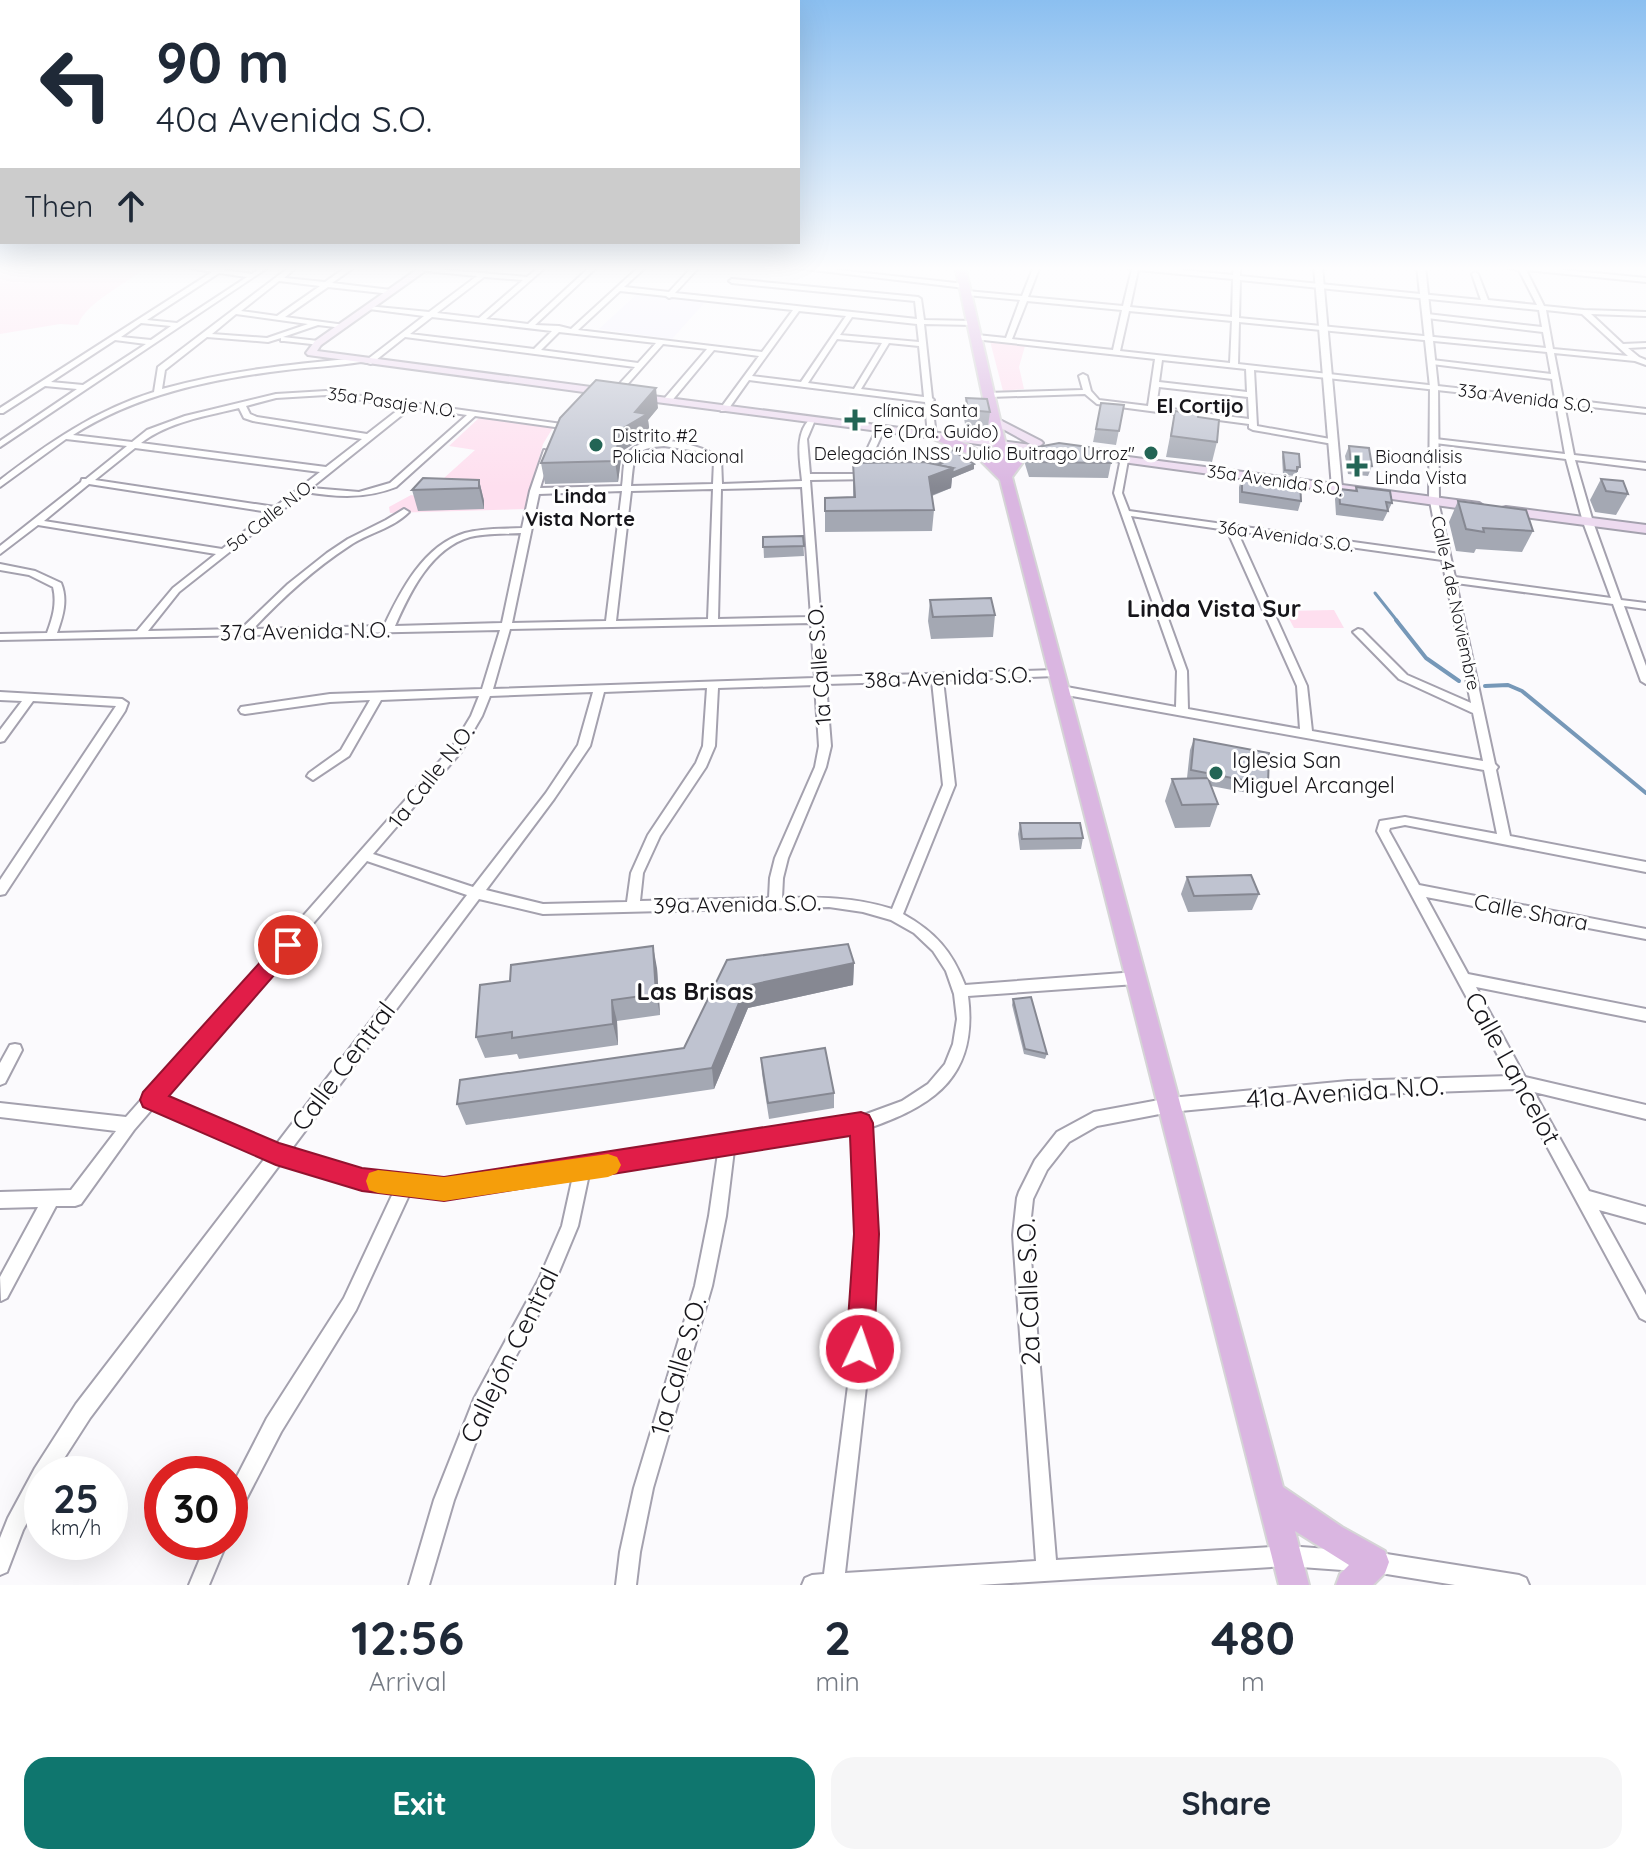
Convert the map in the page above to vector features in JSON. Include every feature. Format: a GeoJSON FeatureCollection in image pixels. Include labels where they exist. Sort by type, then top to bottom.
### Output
{"type":"FeatureCollection","features":[{"type":"Feature","properties":{"kind":"main road"},"geometry":{"type":"LineString","coordinates":[[314,350],[326,340]]}},
{"type":"Feature","properties":{"kind":"main road"},"geometry":{"type":"LineString","coordinates":[[978,340],[1005,478],[1290,1571]]}},
{"type":"Feature","properties":{"kind":"main road"},"geometry":{"type":"LineString","coordinates":[[314,350],[363,361],[1063,452]]}},
{"type":"Feature","properties":{"kind":"main road"},"geometry":{"type":"LineString","coordinates":[[305,364],[315,359],[314,350]]}},
{"type":"Feature","properties":{"kind":"main road"},"geometry":{"type":"LineString","coordinates":[[996,421],[1028,440],[1063,452]]}},
{"type":"Feature","properties":{"kind":"main road"},"geometry":{"type":"LineString","coordinates":[[932,436],[982,455],[1005,478]]}},
{"type":"Feature","properties":{"kind":"main road"},"geometry":{"type":"LineString","coordinates":[[1005,478],[1022,455],[1063,452]]}},
{"type":"Feature","properties":{"kind":"main road","name":"35a Avenida S.O."},"geometry":{"type":"LineString","coordinates":[[1082,454],[1646,529]]}},
{"type":"Feature","properties":{"kind":"main road"},"geometry":{"type":"LineString","coordinates":[[1272,1497],[1331,1538],[1374,1562],[1351,1585]]}},
{"type":"Feature","properties":{"kind":"street"},"geometry":{"type":"LineString","coordinates":[[0,411],[110,340]]}},
{"type":"Feature","properties":{"kind":"street"},"geometry":{"type":"LineString","coordinates":[[132,340],[152,342]]}},
{"type":"Feature","properties":{"kind":"street"},"geometry":{"type":"LineString","coordinates":[[0,445],[155,340]]}},
{"type":"Feature","properties":{"kind":"street"},"geometry":{"type":"LineString","coordinates":[[158,393],[161,369],[197,340]]}},
{"type":"Feature","properties":{"kind":"street"},"geometry":{"type":"LineString","coordinates":[[286,340],[314,350]]}},
{"type":"Feature","properties":{"kind":"street"},"geometry":{"type":"LineString","coordinates":[[0,484],[65,436],[108,412],[158,393],[305,364],[363,361],[395,340]]}},
{"type":"Feature","properties":{"kind":"street"},"geometry":{"type":"LineString","coordinates":[[444,340],[640,365]]}},
{"type":"Feature","properties":{"kind":"street"},"geometry":{"type":"LineString","coordinates":[[536,351],[547,340]]}},
{"type":"Feature","properties":{"kind":"street"},"geometry":{"type":"LineString","coordinates":[[654,340],[764,354]]}},
{"type":"Feature","properties":{"kind":"street"},"geometry":{"type":"LineString","coordinates":[[724,409],[774,340]]}},
{"type":"Feature","properties":{"kind":"street"},"geometry":{"type":"LineString","coordinates":[[803,385],[833,340]]}},
{"type":"Feature","properties":{"kind":"street"},"geometry":{"type":"LineString","coordinates":[[860,340],[923,344]]}},
{"type":"Feature","properties":{"kind":"street"},"geometry":{"type":"LineString","coordinates":[[923,340],[932,436]]}},
{"type":"Feature","properties":{"kind":"street","name":"33a Avenida S.O."},"geometry":{"type":"LineString","coordinates":[[1000,340],[1646,411]]}},
{"type":"Feature","properties":{"kind":"street"},"geometry":{"type":"LineString","coordinates":[[1116,353],[1118,340]]}},
{"type":"Feature","properties":{"kind":"street"},"geometry":{"type":"LineString","coordinates":[[1233,340],[1234,366]]}},
{"type":"Feature","properties":{"kind":"street"},"geometry":{"type":"LineString","coordinates":[[1323,340],[1337,488]]}},
{"type":"Feature","properties":{"kind":"street"},"geometry":{"type":"LineString","coordinates":[[1429,340],[1550,354],[1636,359],[1646,363]]}},
{"type":"Feature","properties":{"kind":"street","name":"Calle 4 de Noviembre"},"geometry":{"type":"LineString","coordinates":[[1429,340],[1434,387],[1434,501],[1492,767],[1505,841]]}},
{"type":"Feature","properties":{"kind":"street"},"geometry":{"type":"LineString","coordinates":[[1548,340],[1570,457],[1588,522],[1646,681]]}},
{"type":"Feature","properties":{"kind":"street"},"geometry":{"type":"LineString","coordinates":[[1615,340],[1636,359]]}},
{"type":"Feature","properties":{"kind":"street"},"geometry":{"type":"LineString","coordinates":[[615,393],[662,341]]}},
{"type":"Feature","properties":{"kind":"street"},"geometry":{"type":"LineString","coordinates":[[856,392],[886,343]]}},
{"type":"Feature","properties":{"kind":"street"},"geometry":{"type":"LineString","coordinates":[[1622,346],[1646,345]]}},
{"type":"Feature","properties":{"kind":"street"},"geometry":{"type":"LineString","coordinates":[[667,401],[713,347]]}},
{"type":"Feature","properties":{"kind":"street"},"geometry":{"type":"LineString","coordinates":[[1152,409],[1159,358]]}},
{"type":"Feature","properties":{"kind":"street"},"geometry":{"type":"LineString","coordinates":[[1432,362],[1556,377]]}},
{"type":"Feature","properties":{"kind":"street"},"geometry":{"type":"LineString","coordinates":[[1250,368],[1253,428],[1333,442]]}},
{"type":"Feature","properties":{"kind":"street"},"geometry":{"type":"LineString","coordinates":[[1083,376],[1087,392],[1097,402],[1251,422]]}},
{"type":"Feature","properties":{"kind":"street"},"geometry":{"type":"LineString","coordinates":[[747,378],[930,400]]}},
{"type":"Feature","properties":{"kind":"street"},"geometry":{"type":"LineString","coordinates":[[43,383],[85,388]]}},
{"type":"Feature","properties":{"kind":"street"},"geometry":{"type":"LineString","coordinates":[[1156,384],[1251,395]]}},
{"type":"Feature","properties":{"kind":"street"},"geometry":{"type":"LineString","coordinates":[[583,404],[596,391]]}},
{"type":"Feature","properties":{"kind":"street","name":"35a Pasaje N.O."},"geometry":{"type":"LineString","coordinates":[[0,551],[133,444],[166,425],[241,404],[302,392],[562,426]]}},
{"type":"Feature","properties":{"kind":"street"},"geometry":{"type":"LineString","coordinates":[[990,395],[1087,392]]}},
{"type":"Feature","properties":{"kind":"street"},"geometry":{"type":"LineString","coordinates":[[241,404],[247,416],[256,419],[368,437]]}},
{"type":"Feature","properties":{"kind":"street","name":"5a Calle N.O."},"geometry":{"type":"LineString","coordinates":[[139,635],[176,590],[411,404]]}},
{"type":"Feature","properties":{"kind":"street"},"geometry":{"type":"LineString","coordinates":[[302,489],[346,496],[380,491],[393,485],[474,413]]}},
{"type":"Feature","properties":{"kind":"street","name":"1a Calle N.O."},"geometry":{"type":"LineString","coordinates":[[50,1202],[75,1198],[83,1191],[129,1125],[366,856],[457,749],[471,728],[486,693],[505,627],[534,491],[552,440],[573,415]]}},
{"type":"Feature","properties":{"kind":"street","name":"1a Calle S.O."},"geometry":{"type":"LineString","coordinates":[[775,902],[775,874],[783,845],[822,766],[825,746],[803,439],[811,420]]}},
{"type":"Feature","properties":{"kind":"street"},"geometry":{"type":"LineString","coordinates":[[534,491],[717,487],[871,477],[869,454],[880,430]]}},
{"type":"Feature","properties":{"kind":"street"},"geometry":{"type":"LineString","coordinates":[[65,436],[327,470]]}},
{"type":"Feature","properties":{"kind":"street"},"geometry":{"type":"LineString","coordinates":[[1435,441],[1646,466]]}},
{"type":"Feature","properties":{"kind":"street"},"geometry":{"type":"LineString","coordinates":[[611,624],[626,489],[634,451],[652,443],[712,455],[718,460],[713,622]]}},
{"type":"Feature","properties":{"kind":"street"},"geometry":{"type":"LineString","coordinates":[[1124,460],[1118,493],[1182,671],[1182,711]]}},
{"type":"Feature","properties":{"kind":"street"},"geometry":{"type":"LineString","coordinates":[[85,481],[274,510]]}},
{"type":"Feature","properties":{"kind":"street"},"geometry":{"type":"LineString","coordinates":[[244,632],[268,607],[346,544],[382,528],[404,512]]}},
{"type":"Feature","properties":{"kind":"street","name":"36a Avenida S.O."},"geometry":{"type":"LineString","coordinates":[[1126,513],[1447,558]]}},
{"type":"Feature","properties":{"kind":"street"},"geometry":{"type":"LineString","coordinates":[[36,522],[222,552]]}},
{"type":"Feature","properties":{"kind":"street"},"geometry":{"type":"LineString","coordinates":[[1231,528],[1302,686],[1306,731]]}},
{"type":"Feature","properties":{"kind":"street"},"geometry":{"type":"LineString","coordinates":[[388,629],[408,585],[421,569],[463,536],[525,530]]}},
{"type":"Feature","properties":{"kind":"street"},"geometry":{"type":"LineString","coordinates":[[0,567],[32,573],[58,585],[61,595],[59,611],[51,636]]}},
{"type":"Feature","properties":{"kind":"street"},"geometry":{"type":"LineString","coordinates":[[1451,579],[1646,606]]}},
{"type":"Feature","properties":{"kind":"street","name":"37a Avenida N.O."},"geometry":{"type":"LineString","coordinates":[[0,637],[816,620]]}},
{"type":"Feature","properties":{"kind":"street"},"geometry":{"type":"LineString","coordinates":[[1358,632],[1403,677],[1478,711]]}},
{"type":"Feature","properties":{"kind":"street"},"geometry":{"type":"LineString","coordinates":[[896,916],[949,785],[937,678]]}},
{"type":"Feature","properties":{"kind":"street","name":"38a Avenida S.O."},"geometry":{"type":"LineString","coordinates":[[245,710],[304,700],[820,681],[937,678],[1059,682],[1182,711],[1492,767]]}},
{"type":"Feature","properties":{"kind":"street"},"geometry":{"type":"LineString","coordinates":[[633,906],[637,873],[654,835],[702,764],[709,746],[713,685]]}},
{"type":"Feature","properties":{"kind":"street","name":"Calle Central"},"geometry":{"type":"LineString","coordinates":[[54,1456],[83,1411],[584,746],[599,689]]}},
{"type":"Feature","properties":{"kind":"street"},"geometry":{"type":"LineString","coordinates":[[0,696],[113,700],[122,703],[0,890]]}},
{"type":"Feature","properties":{"kind":"street"},"geometry":{"type":"LineString","coordinates":[[313,776],[345,753],[377,697]]}},
{"type":"Feature","properties":{"kind":"street"},"geometry":{"type":"LineString","coordinates":[[0,738],[30,698]]}},
{"type":"Feature","properties":{"kind":"street","name":"Calle Lancelot"},"geometry":{"type":"LineString","coordinates":[[1505,841],[1405,821],[1384,824],[1387,841],[1417,890],[1646,1312]]}},
{"type":"Feature","properties":{"kind":"street"},"geometry":{"type":"LineString","coordinates":[[1505,841],[1646,867]]}},
{"type":"Feature","properties":{"kind":"street","name":"39a Avenida S.O."},"geometry":{"type":"LineString","coordinates":[[366,856],[475,893],[543,909],[775,902],[860,905],[896,916],[939,947],[962,991]]}},
{"type":"Feature","properties":{"kind":"street","name":"Calle Shara"},"geometry":{"type":"LineString","coordinates":[[1417,890],[1646,934]]}},
{"type":"Feature","properties":{"kind":"street"},"geometry":{"type":"LineString","coordinates":[[151,1100],[276,1154],[362,1179],[444,1189],[727,1146],[861,1123],[901,1111],[934,1088],[956,1058],[965,1025],[962,991],[1136,978]]}},
{"type":"Feature","properties":{"kind":"street"},"geometry":{"type":"LineString","coordinates":[[1464,979],[1646,1015]]}},
{"type":"Feature","properties":{"kind":"street"},"geometry":{"type":"LineString","coordinates":[[0,1078],[15,1050]]}},
{"type":"Feature","properties":{"kind":"street","name":"41a Avenida N.O."},"geometry":{"type":"LineString","coordinates":[[1170,1105],[1348,1088],[1520,1082],[1646,1112]]}},
{"type":"Feature","properties":{"kind":"street","name":"2a Calle S.O."},"geometry":{"type":"LineString","coordinates":[[1047,1571],[1021,1235],[1025,1198],[1041,1165],[1063,1137],[1094,1119],[1170,1105]]}},
{"type":"Feature","properties":{"kind":"street"},"geometry":{"type":"LineString","coordinates":[[0,1110],[129,1125]]}},
{"type":"Feature","properties":{"kind":"street"},"geometry":{"type":"LineString","coordinates":[[861,1123],[867,1234],[858,1378],[822,1584],[1047,1571],[1290,1571],[1374,1562],[1519,1585]]}},
{"type":"Feature","properties":{"kind":"street","name":"1a Calle S.O."},"geometry":{"type":"LineString","coordinates":[[626,1585],[638,1498],[692,1328],[720,1210],[727,1146]]}},
{"type":"Feature","properties":{"kind":"street","name":"Callejón Central"},"geometry":{"type":"LineString","coordinates":[[419,1585],[444,1500],[483,1399],[545,1285],[570,1226],[582,1170]]}},
{"type":"Feature","properties":{"kind":"street"},"geometry":{"type":"LineString","coordinates":[[248,1475],[274,1425],[350,1304],[405,1185]]}},
{"type":"Feature","properties":{"kind":"street"},"geometry":{"type":"LineString","coordinates":[[1584,1198],[1646,1215]]}},
{"type":"Feature","properties":{"kind":"street"},"geometry":{"type":"LineString","coordinates":[[0,1200],[50,1202],[1,1292]]}},
{"type":"Feature","properties":{"kind":"street","name":"Calle Central"},"geometry":{"type":"LineString","coordinates":[[0,1565],[24,1508]]}},
{"type":"Feature","properties":{"kind":"street"},"geometry":{"type":"LineString","coordinates":[[199,1585],[209,1560]]}},
{"type":"Feature","properties":{"kind":"shaded area"},"geometry":{"type":"Polygon","coordinates":[[[990,341],[1025,346],[1019,367],[1024,389],[1003,391],[990,341]]]}},
{"type":"Feature","properties":{"kind":"shaded area"},"geometry":{"type":"Polygon","coordinates":[[[481,416],[554,426],[543,444],[525,509],[390,513],[389,507],[411,495],[423,497],[475,450],[449,446],[481,416]]]}},
{"type":"Feature","properties":{"kind":"shaded area"},"geometry":{"type":"Polygon","coordinates":[[[1334,610],[1344,628],[1294,628],[1285,611],[1334,610]]]}},
{"type":"Feature","properties":{"kind":"building"},"geometry":{"type":"Polygon","coordinates":[[[596,380],[656,388],[635,412],[647,414],[620,430],[615,461],[541,463],[560,418],[596,380]]]}},
{"type":"Feature","properties":{"kind":"building"},"geometry":{"type":"Polygon","coordinates":[[[966,398],[987,399],[990,412],[968,410],[966,398]]]}},
{"type":"Feature","properties":{"kind":"building"},"geometry":{"type":"Polygon","coordinates":[[[1101,403],[1124,405],[1119,431],[1096,429],[1101,403]]]}},
{"type":"Feature","properties":{"kind":"building"},"geometry":{"type":"Polygon","coordinates":[[[1175,411],[1219,420],[1217,442],[1171,436],[1175,411]]]}},
{"type":"Feature","properties":{"kind":"building"},"geometry":{"type":"Polygon","coordinates":[[[1059,443],[1110,450],[1111,463],[1031,462],[1027,449],[1059,443]]]}},
{"type":"Feature","properties":{"kind":"building"},"geometry":{"type":"Polygon","coordinates":[[[1349,446],[1369,448],[1372,466],[1351,463],[1349,446]]]}},
{"type":"Feature","properties":{"kind":"building"},"geometry":{"type":"Polygon","coordinates":[[[950,449],[974,464],[952,473],[953,468],[937,465],[942,463],[932,456],[950,449]]]}},
{"type":"Feature","properties":{"kind":"building"},"geometry":{"type":"Polygon","coordinates":[[[1283,452],[1299,454],[1300,467],[1297,471],[1285,470],[1283,452]]]}},
{"type":"Feature","properties":{"kind":"building"},"geometry":{"type":"Polygon","coordinates":[[[924,462],[953,468],[929,477],[934,510],[825,511],[825,498],[855,497],[853,463],[924,462]]]}},
{"type":"Feature","properties":{"kind":"building"},"geometry":{"type":"Polygon","coordinates":[[[1242,477],[1283,482],[1283,478],[1300,479],[1301,501],[1242,492],[1242,477]]]}},
{"type":"Feature","properties":{"kind":"building"},"geometry":{"type":"Polygon","coordinates":[[[423,478],[479,480],[479,488],[412,490],[423,478]]]}},
{"type":"Feature","properties":{"kind":"building"},"geometry":{"type":"Polygon","coordinates":[[[1601,479],[1623,481],[1628,494],[1606,491],[1601,479]]]}},
{"type":"Feature","properties":{"kind":"building"},"geometry":{"type":"Polygon","coordinates":[[[1356,487],[1390,491],[1392,503],[1386,502],[1388,511],[1340,504],[1339,489],[1357,491],[1356,487]]]}},
{"type":"Feature","properties":{"kind":"building"},"geometry":{"type":"Polygon","coordinates":[[[1458,501],[1526,510],[1533,531],[1483,528],[1484,532],[1466,529],[1458,501]]]}},
{"type":"Feature","properties":{"kind":"building"},"geometry":{"type":"Polygon","coordinates":[[[803,536],[804,546],[763,547],[763,537],[803,536]]]}},
{"type":"Feature","properties":{"kind":"building"},"geometry":{"type":"Polygon","coordinates":[[[991,598],[995,615],[933,617],[930,600],[991,598]]]}},
{"type":"Feature","properties":{"kind":"building","name":"Iglesia San Miguel Arcangel"},"geometry":{"type":"Polygon","coordinates":[[[1194,739],[1269,753],[1268,785],[1191,770],[1194,739]]]}},
{"type":"Feature","properties":{"kind":"building"},"geometry":{"type":"Polygon","coordinates":[[[1208,778],[1218,804],[1182,805],[1172,779],[1208,778]]]}},
{"type":"Feature","properties":{"kind":"building"},"geometry":{"type":"Polygon","coordinates":[[[1020,823],[1080,823],[1083,838],[1022,839],[1020,823]]]}},
{"type":"Feature","properties":{"kind":"building"},"geometry":{"type":"Polygon","coordinates":[[[1251,875],[1259,894],[1194,896],[1187,877],[1251,875]]]}},
{"type":"Feature","properties":{"kind":"building"},"geometry":{"type":"Polygon","coordinates":[[[848,944],[854,963],[746,986],[712,1068],[457,1104],[460,1080],[684,1048],[727,960],[848,944]]]}},
{"type":"Feature","properties":{"kind":"building"},"geometry":{"type":"Polygon","coordinates":[[[653,946],[656,994],[612,1000],[613,1024],[512,1038],[512,1032],[476,1037],[480,985],[510,981],[511,965],[653,946]]]}},
{"type":"Feature","properties":{"kind":"building"},"geometry":{"type":"Polygon","coordinates":[[[1031,997],[1047,1054],[1025,1049],[1013,999],[1031,997]]]}},
{"type":"Feature","properties":{"kind":"building"},"geometry":{"type":"Polygon","coordinates":[[[825,1048],[834,1093],[768,1103],[761,1058],[825,1048]]]}},
{"type":"Feature","properties":{"kind":"waterway"},"geometry":{"type":"LineString","coordinates":[[1375,593],[1398,622]]}},
{"type":"Feature","properties":{"kind":"waterway"},"geometry":{"type":"LineString","coordinates":[[1396,620],[1426,658],[1459,681]]}},
{"type":"Feature","properties":{"kind":"waterway"},"geometry":{"type":"LineString","coordinates":[[1485,686],[1508,685],[1522,691],[1646,793]]}},
{"type":"Feature","properties":{"kind":"slow traffic"},"geometry":{"type":"LineString","coordinates":[[378,1181],[444,1189],[608,1165]]}},
{"type":"Feature","properties":{"kind":"place","name":"clínica Santa Fe (Dra. Guido)"},"geometry":{"type":"Point","coordinates":[855,420]}},
{"type":"Feature","properties":{"kind":"place","name":"Distrito #2 Policia Nacional"},"geometry":{"type":"Point","coordinates":[596,445]}},
{"type":"Feature","properties":{"kind":"place","name":"Delegación INSS \"Julio Buitrago Urroz\""},"geometry":{"type":"Point","coordinates":[1151,453]}},
{"type":"Feature","properties":{"kind":"place","name":"Bioanálisis Linda Vista"},"geometry":{"type":"Point","coordinates":[1357,466]}},
{"type":"Feature","properties":{"kind":"place","name":"Iglesia San Miguel Arcangel"},"geometry":{"type":"Point","coordinates":[1216,773]}},
{"type":"Feature","properties":{"kind":"district","name":"El Cortijo"},"geometry":{"type":"Point","coordinates":[1200,405]}},
{"type":"Feature","properties":{"kind":"district","name":"Linda Vista Norte"},"geometry":{"type":"Point","coordinates":[580,506]}},
{"type":"Feature","properties":{"kind":"district","name":"Linda Vista Sur"},"geometry":{"type":"Point","coordinates":[1214,608]}},
{"type":"Feature","properties":{"kind":"district","name":"Las Brisas"},"geometry":{"type":"Point","coordinates":[695,991]}},
{"type":"Feature","properties":{"kind":"route"},"geometry":{"type":"LineString","coordinates":[[288,945],[151,1100],[276,1154],[362,1179],[444,1189],[582,1170],[861,1123],[867,1234],[860,1349]]}}]}
